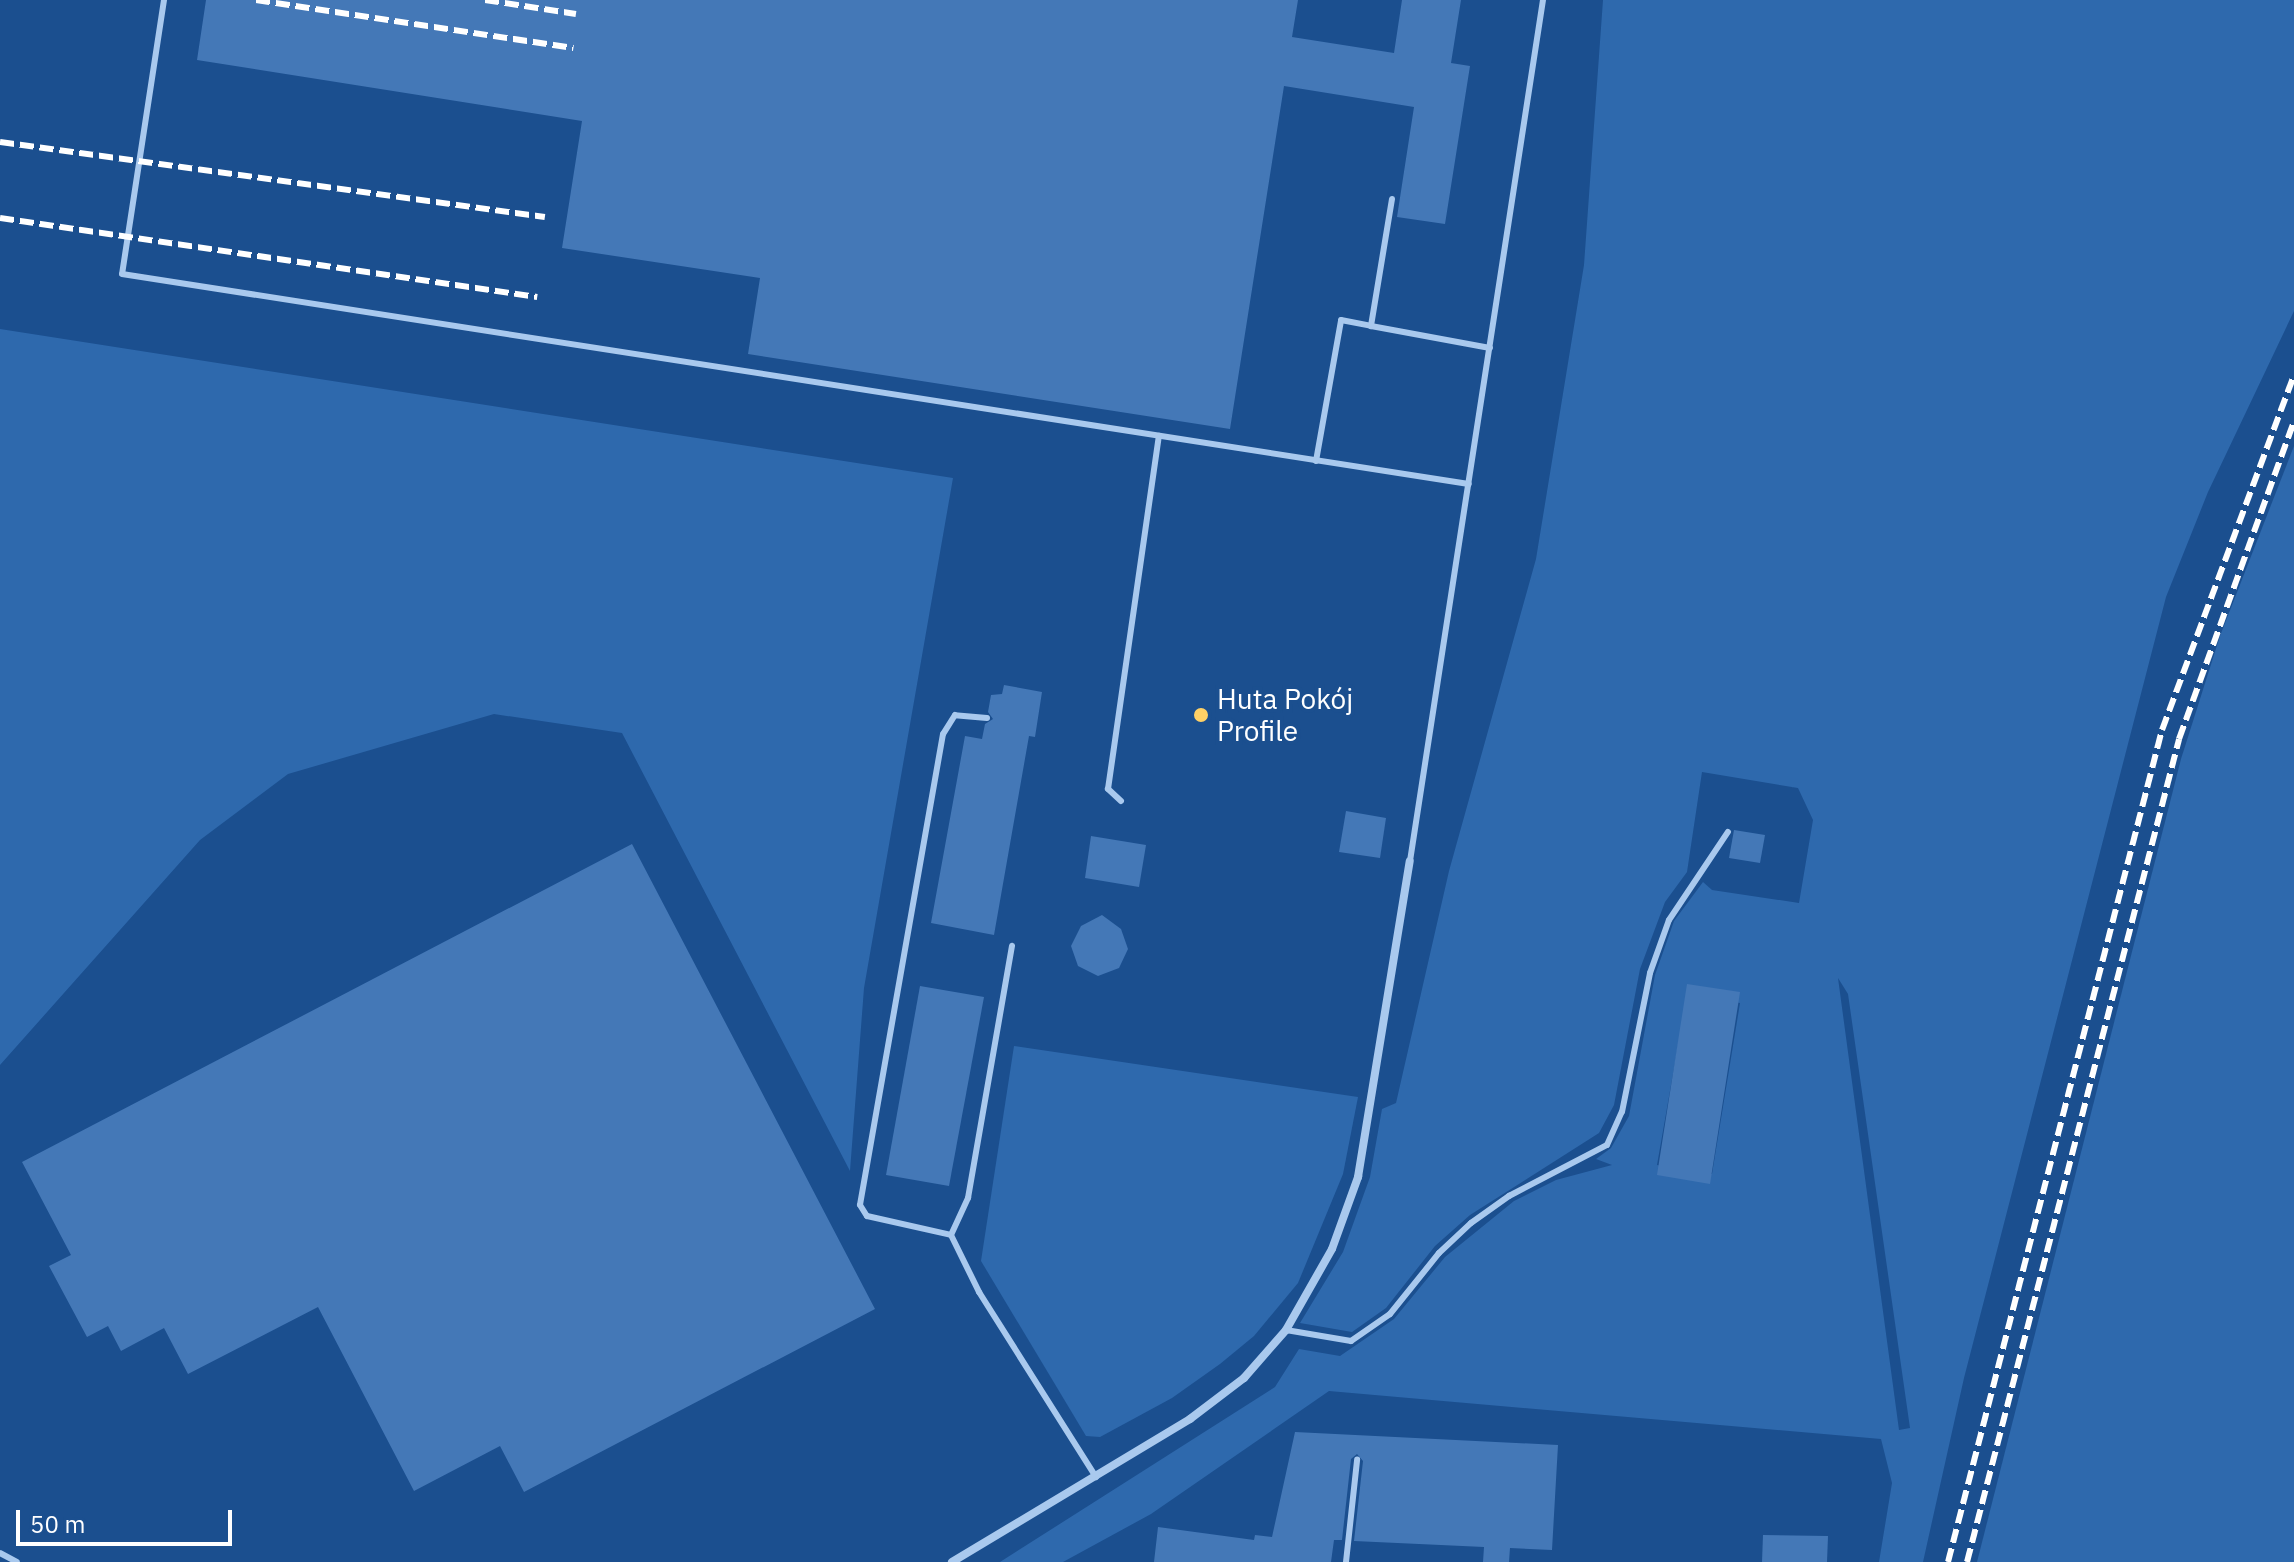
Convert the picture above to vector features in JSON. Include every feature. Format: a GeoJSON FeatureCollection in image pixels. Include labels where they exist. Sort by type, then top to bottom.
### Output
{"type":"FeatureCollection","features":[{"type":"Feature","properties":{"kind":"street"},"geometry":{"type":"LineString","coordinates":[[952,1562],[1218,1400],[1267,1356],[1286,1330],[1332,1249],[1358,1177],[1410,861]]}},
{"type":"Feature","properties":{"kind":"lane"},"geometry":{"type":"LineString","coordinates":[[164,0],[122,274],[1469,484]]}},
{"type":"Feature","properties":{"kind":"lane"},"geometry":{"type":"LineString","coordinates":[[1410,861],[1543,0]]}},
{"type":"Feature","properties":{"kind":"lane"},"geometry":{"type":"LineString","coordinates":[[1371,326],[1392,199]]}},
{"type":"Feature","properties":{"kind":"lane"},"geometry":{"type":"LineString","coordinates":[[1316,461],[1341,320],[1490,348]]}},
{"type":"Feature","properties":{"kind":"lane"},"geometry":{"type":"LineString","coordinates":[[1121,801],[1108,789],[1159,436]]}},
{"type":"Feature","properties":{"kind":"lane"},"geometry":{"type":"LineString","coordinates":[[951,1235],[867,1216],[860,1205],[943,734],[955,715],[987,718]]}},
{"type":"Feature","properties":{"kind":"lane"},"geometry":{"type":"LineString","coordinates":[[1286,1330],[1351,1341],[1390,1314],[1439,1253],[1471,1223],[1509,1196],[1607,1145],[1622,1112],[1650,973],[1669,920],[1728,832]]}},
{"type":"Feature","properties":{"kind":"lane"},"geometry":{"type":"LineString","coordinates":[[951,1235],[968,1198],[1012,946]]}},
{"type":"Feature","properties":{"kind":"lane"},"geometry":{"type":"LineString","coordinates":[[951,1235],[979,1292],[1096,1477]]}},
{"type":"Feature","properties":{"kind":"lane"},"geometry":{"type":"LineString","coordinates":[[1346,1562],[1357,1460]]}},
{"type":"Feature","properties":{"kind":"lane"},"geometry":{"type":"LineString","coordinates":[[0,1553],[17,1562]]}},
{"type":"Feature","properties":{"kind":"shaded area"},"geometry":{"type":"Polygon","coordinates":[[[1603,0],[2294,0],[2294,311],[2208,492],[2166,597],[1964,1378],[1923,1562],[1879,1562],[1892,1483],[1881,1439],[1329,1391],[1151,1514],[1063,1562],[1000,1562],[1275,1387],[1299,1349],[1340,1356],[1394,1319],[1445,1257],[1514,1201],[1556,1180],[1612,1165],[1596,1159],[1611,1148],[1629,1116],[1655,975],[1674,921],[1703,882],[1712,890],[1799,903],[1813,820],[1798,788],[1702,772],[1687,872],[1665,902],[1640,969],[1614,1105],[1599,1133],[1470,1215],[1435,1246],[1386,1308],[1352,1332],[1300,1323],[1343,1252],[1370,1177],[1382,1109],[1396,1103],[1449,871],[1536,559],[1584,265],[1603,0]],[[1838,978],[1899,1430],[1910,1428],[1848,994],[1838,978]],[[1687,994],[1657,1165],[1712,1174],[1740,1003],[1687,994]]]}},
{"type":"Feature","properties":{"kind":"shaded area"},"geometry":{"type":"Polygon","coordinates":[[[0,329],[953,478],[864,988],[850,1171],[622,733],[494,714],[288,774],[200,840],[0,1065],[0,329]]]}},
{"type":"Feature","properties":{"kind":"shaded area"},"geometry":{"type":"Polygon","coordinates":[[[2294,446],[2294,1562],[1977,1562],[2181,759],[2220,636],[2294,446]]]}},
{"type":"Feature","properties":{"kind":"shaded area"},"geometry":{"type":"Polygon","coordinates":[[[1014,1046],[1358,1097],[1343,1174],[1298,1283],[1254,1336],[1220,1364],[1172,1398],[1100,1437],[1086,1436],[981,1261],[1014,1046]]]}},
{"type":"Feature","properties":{"kind":"building"},"geometry":{"type":"Polygon","coordinates":[[[206,0],[1298,0],[1292,37],[1394,53],[1402,0],[1461,0],[1451,63],[1470,66],[1445,224],[1397,217],[1414,107],[1284,86],[1230,429],[748,354],[760,278],[562,248],[582,121],[197,60],[206,0]]]}},
{"type":"Feature","properties":{"kind":"building"},"geometry":{"type":"Polygon","coordinates":[[[1004,685],[1042,692],[1035,737],[1029,736],[994,935],[931,923],[965,736],[982,739],[985,724],[993,719],[988,712],[991,695],[1002,694],[1004,685]]]}},
{"type":"Feature","properties":{"kind":"building"},"geometry":{"type":"Polygon","coordinates":[[[1346,811],[1386,818],[1380,858],[1339,852],[1346,811]]]}},
{"type":"Feature","properties":{"kind":"building"},"geometry":{"type":"Polygon","coordinates":[[[1734,830],[1765,835],[1760,863],[1729,858],[1734,830]]]}},
{"type":"Feature","properties":{"kind":"building"},"geometry":{"type":"Polygon","coordinates":[[[1091,836],[1146,845],[1139,887],[1085,878],[1091,836]]]}},
{"type":"Feature","properties":{"kind":"building"},"geometry":{"type":"Polygon","coordinates":[[[632,844],[875,1309],[524,1492],[500,1446],[414,1491],[318,1307],[188,1374],[164,1328],[121,1351],[108,1326],[87,1337],[49,1266],[71,1255],[22,1162],[632,844]]]}},
{"type":"Feature","properties":{"kind":"building"},"geometry":{"type":"Polygon","coordinates":[[[1102,915],[1121,929],[1128,949],[1119,968],[1098,976],[1078,966],[1071,946],[1081,926],[1102,915]]]}},
{"type":"Feature","properties":{"kind":"building"},"geometry":{"type":"Polygon","coordinates":[[[1687,984],[1740,992],[1710,1184],[1657,1175],[1687,984]]]}},
{"type":"Feature","properties":{"kind":"building"},"geometry":{"type":"Polygon","coordinates":[[[920,986],[984,997],[949,1186],[886,1175],[920,986]]]}},
{"type":"Feature","properties":{"kind":"building"},"geometry":{"type":"Polygon","coordinates":[[[1295,1432],[1558,1445],[1552,1550],[1510,1548],[1509,1562],[1483,1562],[1484,1547],[1354,1541],[1363,1461],[1357,1454],[1351,1459],[1342,1540],[1334,1540],[1331,1562],[1154,1562],[1158,1527],[1254,1540],[1255,1535],[1272,1537],[1295,1432]]]}},
{"type":"Feature","properties":{"kind":"building"},"geometry":{"type":"Polygon","coordinates":[[[1763,1535],[1828,1536],[1827,1562],[1762,1562],[1763,1535]]]}},
{"type":"Feature","properties":{"kind":"railway"},"geometry":{"type":"LineString","coordinates":[[256,0],[573,48]]}},
{"type":"Feature","properties":{"kind":"railway"},"geometry":{"type":"LineString","coordinates":[[485,0],[576,14]]}},
{"type":"Feature","properties":{"kind":"railway"},"geometry":{"type":"LineString","coordinates":[[0,142],[545,217]]}},
{"type":"Feature","properties":{"kind":"railway"},"geometry":{"type":"LineString","coordinates":[[0,218],[537,297]]}},
{"type":"Feature","properties":{"kind":"railway"},"geometry":{"type":"LineString","coordinates":[[1948,1562],[2162,730],[2294,376]]}},
{"type":"Feature","properties":{"kind":"railway"},"geometry":{"type":"LineString","coordinates":[[1967,1562],[2179,739],[2294,421]]}},
{"type":"Feature","properties":{"kind":"place","name":"Huta Pokój Profile"},"geometry":{"type":"Point","coordinates":[1201,715]}}]}
